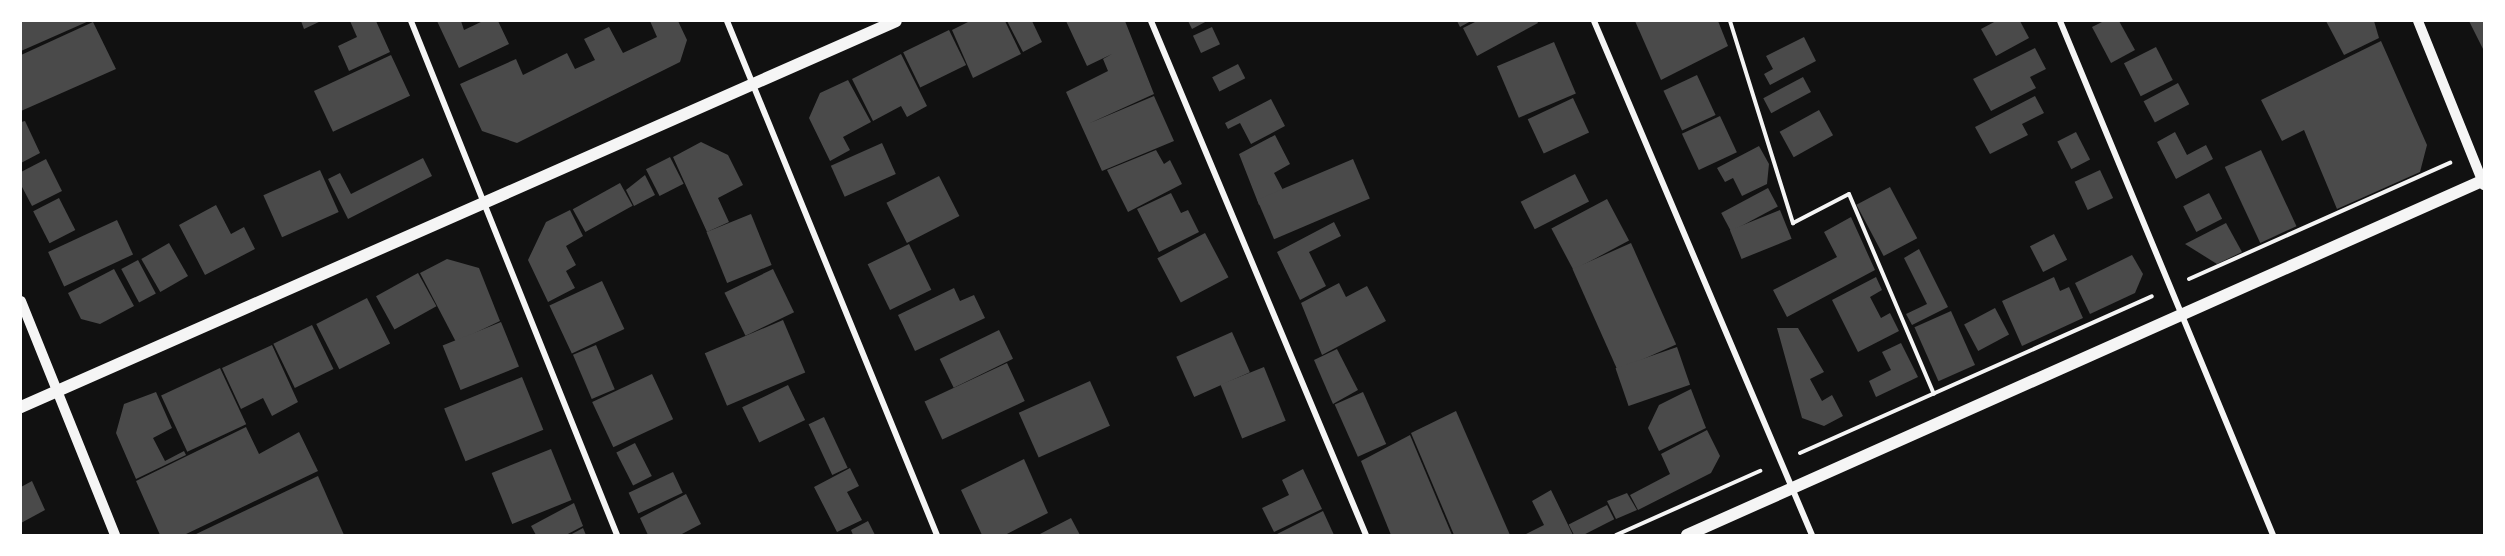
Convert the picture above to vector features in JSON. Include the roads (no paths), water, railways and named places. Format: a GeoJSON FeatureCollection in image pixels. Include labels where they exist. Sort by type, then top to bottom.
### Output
{"type":"FeatureCollection","features":[{"type":"Feature","properties":{"kind":"main road"},"geometry":{"type":"LineString","coordinates":[[21,407],[896,21]]}},
{"type":"Feature","properties":{"kind":"main road"},"geometry":{"type":"LineString","coordinates":[[1687,535],[2181,314],[2484,182]]}},
{"type":"Feature","properties":{"kind":"street"},"geometry":{"type":"LineString","coordinates":[[411,21],[617,535]]}},
{"type":"Feature","properties":{"kind":"street"},"geometry":{"type":"LineString","coordinates":[[727,21],[937,535]]}},
{"type":"Feature","properties":{"kind":"street"},"geometry":{"type":"LineString","coordinates":[[1151,21],[1366,535]]}},
{"type":"Feature","properties":{"kind":"street"},"geometry":{"type":"LineString","coordinates":[[1594,21],[1812,535]]}},
{"type":"Feature","properties":{"kind":"street"},"geometry":{"type":"LineString","coordinates":[[2060,21],[2273,535]]}},
{"type":"Feature","properties":{"kind":"street"},"geometry":{"type":"LineString","coordinates":[[2418,21],[2484,182]]}},
{"type":"Feature","properties":{"kind":"street"},"geometry":{"type":"LineString","coordinates":[[21,301],[115,535]]}}]}
